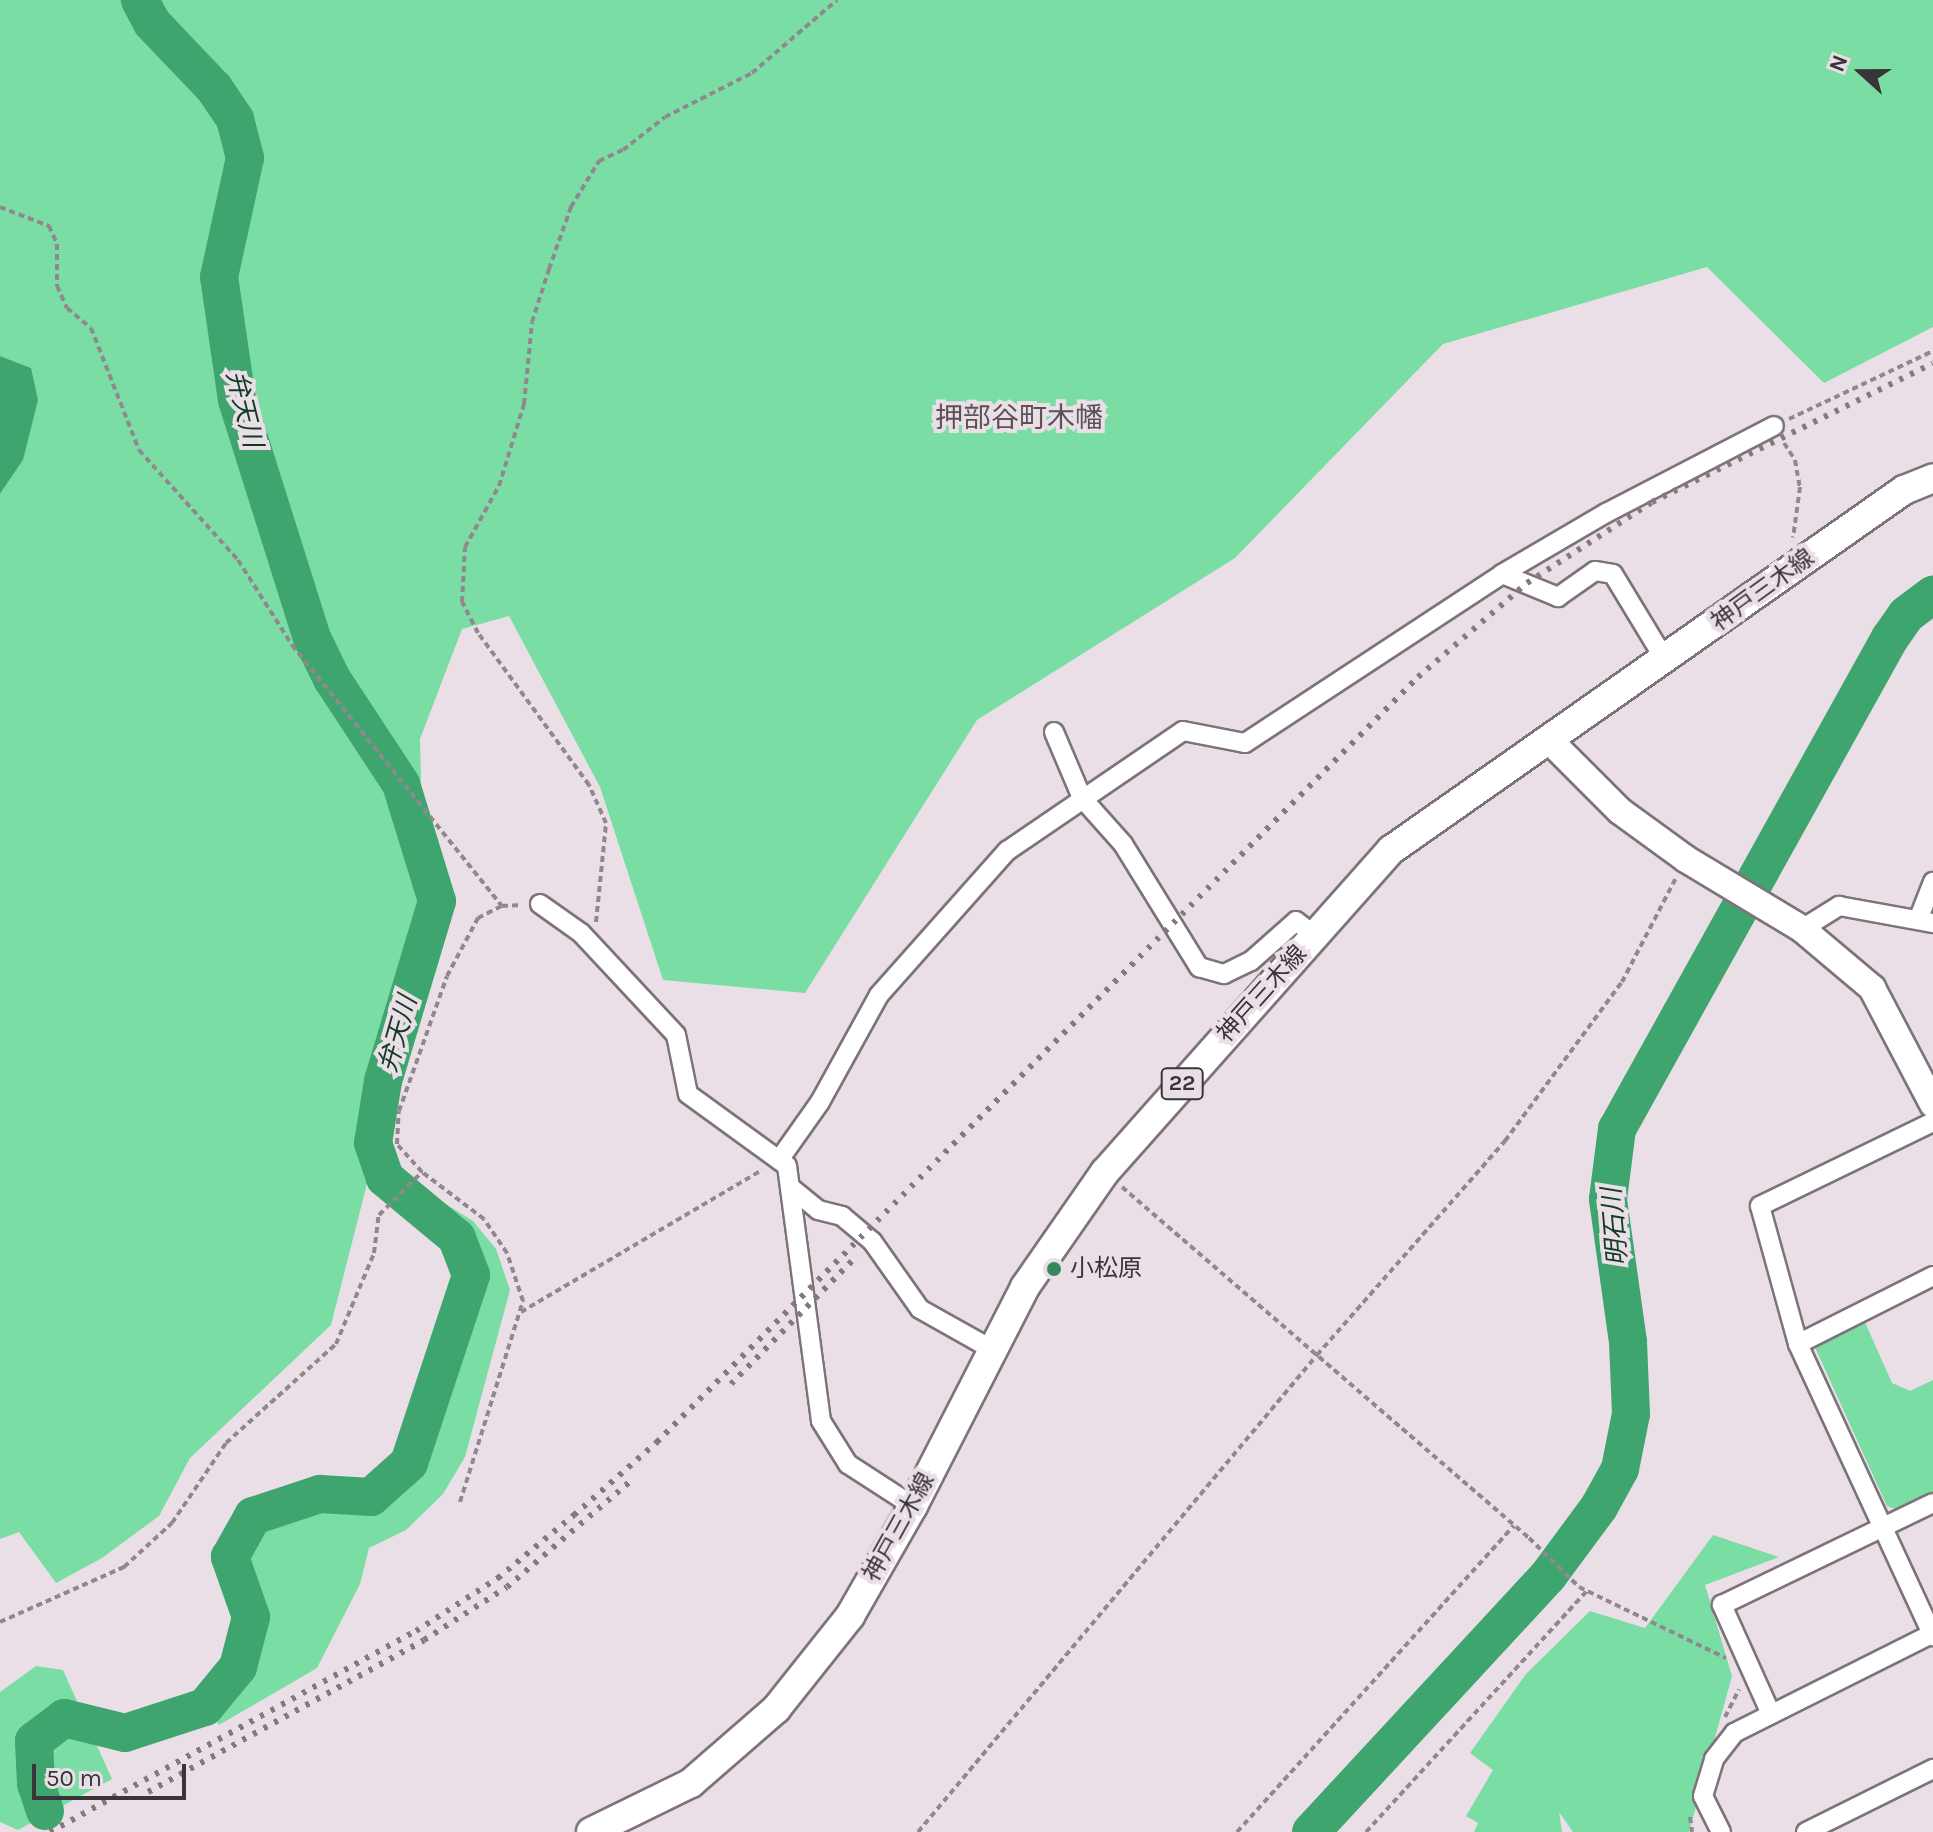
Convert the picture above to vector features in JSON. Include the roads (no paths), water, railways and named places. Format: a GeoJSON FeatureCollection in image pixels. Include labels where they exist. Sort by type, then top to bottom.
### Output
{"type":"FeatureCollection","features":[{"type":"Feature","properties":{"kind":"main road","name":"神戸三木線"},"geometry":{"type":"LineString","coordinates":[[591,1832],[691,1783],[776,1709],[850,1616],[913,1506],[1025,1287],[1105,1172],[1391,850],[1904,490],[1933,478]]}},
{"type":"Feature","properties":{"kind":"street"},"geometry":{"type":"LineString","coordinates":[[779,1160],[820,1102],[879,995],[1007,851],[1183,731],[1245,743],[1502,574],[1606,513],[1774,426]]}},
{"type":"Feature","properties":{"kind":"street"},"geometry":{"type":"LineString","coordinates":[[1502,574],[1558,597],[1595,571],[1613,574],[1665,660]]}},
{"type":"Feature","properties":{"kind":"street"},"geometry":{"type":"LineString","coordinates":[[1054,732],[1082,798],[1123,844],[1199,967],[1224,974],[1251,961],[1296,921],[1314,935]]}},
{"type":"Feature","properties":{"kind":"street"},"geometry":{"type":"LineString","coordinates":[[1549,740],[1620,811],[1686,859],[1802,929],[1872,988],[1933,1104]]}},
{"type":"Feature","properties":{"kind":"street"},"geometry":{"type":"LineString","coordinates":[[1802,929],[1839,906],[1926,921],[1933,882]]}},
{"type":"Feature","properties":{"kind":"street"},"geometry":{"type":"LineString","coordinates":[[540,904],[592,944],[676,1035],[688,1094],[787,1166],[821,1421],[848,1464],[913,1506]]}},
{"type":"Feature","properties":{"kind":"street"},"geometry":{"type":"LineString","coordinates":[[1721,1832],[1703,1796],[1714,1759],[1734,1733],[1932,1635],[1798,1344],[1760,1206],[1933,1122]]}},
{"type":"Feature","properties":{"kind":"street"},"geometry":{"type":"LineString","coordinates":[[790,1187],[818,1210],[842,1216],[872,1241],[920,1309],[993,1350]]}},
{"type":"Feature","properties":{"kind":"street"},"geometry":{"type":"LineString","coordinates":[[1798,1344],[1933,1276]]}},
{"type":"Feature","properties":{"kind":"street"},"geometry":{"type":"LineString","coordinates":[[1771,1714],[1722,1605],[1933,1503]]}},
{"type":"Feature","properties":{"kind":"street"},"geometry":{"type":"LineString","coordinates":[[1806,1832],[1933,1769]]}},
{"type":"Feature","properties":{"kind":"waterway","name":"弁天川"},"geometry":{"type":"LineString","coordinates":[[45,1811],[36,1784],[34,1741],[64,1718],[125,1733],[205,1707],[238,1667],[251,1617],[230,1557],[253,1516],[320,1494],[371,1497],[409,1463],[471,1275],[457,1238],[385,1178],[373,1143],[383,1081],[437,901],[401,784],[332,679],[312,638],[237,400],[219,277],[245,158],[235,119],[214,88],[152,23],[140,0]]}},
{"type":"Feature","properties":{"kind":"waterway","name":"明石川"},"geometry":{"type":"LineString","coordinates":[[1311,1832],[1548,1576],[1599,1507],[1620,1469],[1631,1414],[1628,1342],[1608,1199],[1617,1129],[1890,638],[1906,615],[1933,595]]}},
{"type":"Feature","properties":{"kind":"railway"},"geometry":{"type":"LineString","coordinates":[[50,1832],[416,1631],[498,1578],[574,1515],[657,1442],[1418,677],[1527,583],[1652,502],[1933,363]]}},
{"type":"Feature","properties":{"kind":"railway"},"geometry":{"type":"LineString","coordinates":[[731,1384],[857,1256]]}},
{"type":"Feature","properties":{"kind":"railway"},"geometry":{"type":"LineString","coordinates":[[148,1792],[424,1640],[507,1587],[633,1479]]}},
{"type":"Feature","properties":{"kind":"place","name":"小松原"},"geometry":{"type":"Point","coordinates":[1054,1269]}},
{"type":"Feature","properties":{"kind":"district","name":"押部谷町木幡"},"geometry":{"type":"Point","coordinates":[1019,418]}}]}
